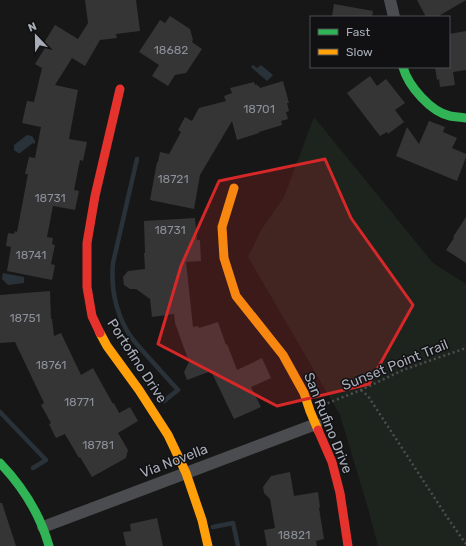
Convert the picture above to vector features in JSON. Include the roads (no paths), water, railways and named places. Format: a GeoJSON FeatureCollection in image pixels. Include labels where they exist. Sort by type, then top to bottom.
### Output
{"type":"FeatureCollection","features":[{"type":"Feature","properties":{"kind":"street"},"geometry":{"type":"LineString","coordinates":[[390,0],[394,16]]}},
{"type":"Feature","properties":{"kind":"street"},"geometry":{"type":"LineString","coordinates":[[403,68],[405,75],[417,93],[435,109],[449,116],[466,118]]}},
{"type":"Feature","properties":{"kind":"street","name":"Portofino Drive"},"geometry":{"type":"LineString","coordinates":[[120,89],[87,243],[87,287],[92,316],[108,346],[168,435],[186,473],[202,520],[208,546]]}},
{"type":"Feature","properties":{"kind":"street","name":"San Rufino Drive"},"geometry":{"type":"LineString","coordinates":[[234,188],[222,227],[224,258],[236,296],[283,355],[304,394],[332,462],[340,493],[348,546]]}},
{"type":"Feature","properties":{"kind":"street","name":"Via Novella"},"geometry":{"type":"LineString","coordinates":[[43,526],[316,424]]}},
{"type":"Feature","properties":{"kind":"street"},"geometry":{"type":"LineString","coordinates":[[0,463],[10,473],[35,510],[43,526],[49,546]]}},
{"type":"Feature","properties":{"kind":"waterway"},"geometry":{"type":"LineString","coordinates":[[137,159],[113,263],[113,288],[119,313],[128,333],[178,390],[164,401]]}},
{"type":"Feature","properties":{"kind":"waterway"},"geometry":{"type":"LineString","coordinates":[[0,412],[46,460],[33,468]]}},
{"type":"Feature","properties":{"kind":"waterway"},"geometry":{"type":"LineString","coordinates":[[213,527],[233,523],[238,546]]}}]}
